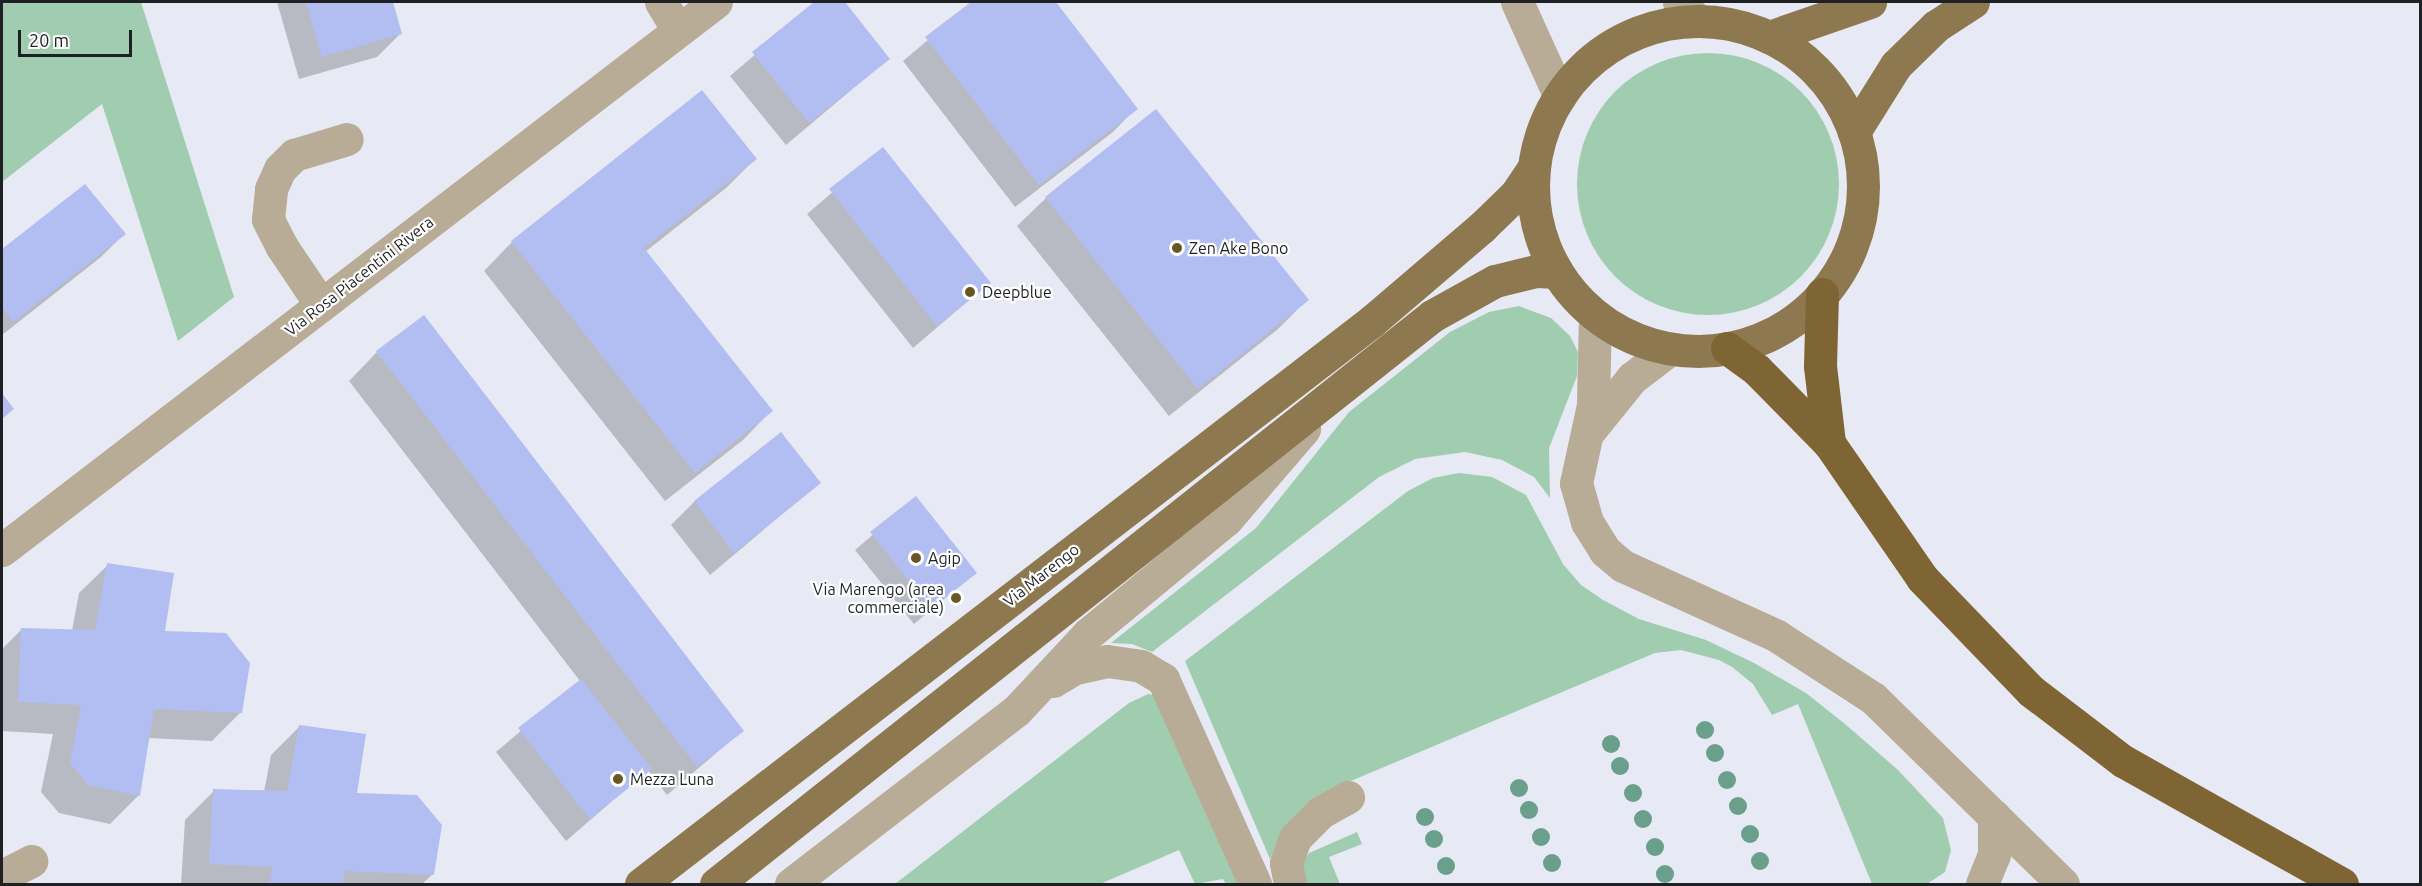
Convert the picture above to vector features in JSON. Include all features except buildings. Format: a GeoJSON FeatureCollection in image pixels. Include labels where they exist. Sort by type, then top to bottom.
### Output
{"type":"FeatureCollection","features":[{"type":"Feature","properties":{"kind":"highway"},"geometry":{"type":"LineString","coordinates":[[1822,294],[1820,366],[1829,443]]}},
{"type":"Feature","properties":{"kind":"highway"},"geometry":{"type":"LineString","coordinates":[[1727,348],[1757,370],[1829,443],[1922,578],[2031,691],[2123,761],[2342,885]]}},
{"type":"Feature","properties":{"kind":"main road"},"geometry":{"type":"LineString","coordinates":[[1769,37],[1870,2]]}},
{"type":"Feature","properties":{"kind":"main road"},"geometry":{"type":"LineString","coordinates":[[1854,132],[1865,108],[1896,65],[1935,26],[1973,2]]}},
{"type":"Feature","properties":{"kind":"main road"},"geometry":{"type":"LineString","coordinates":[[1689,11],[1769,37],[1819,74],[1838,100],[1854,132],[1862,166],[1858,224],[1843,263],[1822,294],[1800,315],[1772,333],[1727,348],[1670,349],[1632,338],[1594,315],[1557,272],[1536,219],[1534,167],[1544,128],[1560,97],[1582,69],[1610,47],[1689,11]]}},
{"type":"Feature","properties":{"kind":"main road","name":"Via Marengo"},"geometry":{"type":"LineString","coordinates":[[641,885],[1440,265],[1508,202],[1534,167]]}},
{"type":"Feature","properties":{"kind":"main road"},"geometry":{"type":"LineString","coordinates":[[716,885],[1432,316],[1477,289],[1529,272],[1557,272]]}},
{"type":"Feature","properties":{"kind":"street"},"geometry":{"type":"LineString","coordinates":[[661,2],[678,30]]}},
{"type":"Feature","properties":{"kind":"street","name":"Via Rosa Piacentini Rivera"},"geometry":{"type":"LineString","coordinates":[[2,550],[716,2]]}},
{"type":"Feature","properties":{"kind":"street"},"geometry":{"type":"LineString","coordinates":[[1516,2],[1560,97]]}},
{"type":"Feature","properties":{"kind":"street"},"geometry":{"type":"LineString","coordinates":[[321,305],[282,247],[268,219],[271,189],[280,169],[294,155],[347,139]]}},
{"type":"Feature","properties":{"kind":"street"},"geometry":{"type":"LineString","coordinates":[[1594,315],[1596,360],[1588,434],[1578,464],[1577,491],[1591,530],[1613,559],[1755,624],[1835,671],[1895,717],[1994,816],[2055,883]]}},
{"type":"Feature","properties":{"kind":"street"},"geometry":{"type":"LineString","coordinates":[[1588,434],[1632,378],[1670,349]]}},
{"type":"Feature","properties":{"kind":"street"},"geometry":{"type":"LineString","coordinates":[[1017,711],[1088,633],[1226,520],[1340,389]]}},
{"type":"Feature","properties":{"kind":"street"},"geometry":{"type":"LineString","coordinates":[[791,885],[1065,673],[1091,663],[1125,662],[1154,672],[1173,696],[1256,885]]}},
{"type":"Feature","properties":{"kind":"street"},"geometry":{"type":"LineString","coordinates":[[1290,885],[1286,862],[1294,838],[1314,818],[1348,797]]}},
{"type":"Feature","properties":{"kind":"street"},"geometry":{"type":"LineString","coordinates":[[1982,885],[1994,855],[1994,816]]}},
{"type":"Feature","properties":{"kind":"street"},"geometry":{"type":"LineString","coordinates":[[2,876],[31,861]]}},
{"type":"Feature","properties":{"kind":"green space"},"geometry":{"type":"Polygon","coordinates":[[[2,2],[141,2],[234,297],[178,341],[102,104],[2,182],[2,2]]]}},
{"type":"Feature","properties":{"kind":"green space"},"geometry":{"type":"Polygon","coordinates":[[[1695,53],[1721,53],[1746,58],[1770,68],[1801,91],[1824,122],[1834,146],[1839,184],[1834,222],[1824,246],[1801,277],[1770,300],[1746,310],[1721,315],[1695,315],[1670,310],[1646,300],[1615,277],[1592,246],[1582,222],[1577,197],[1577,171],[1582,146],[1592,122],[1615,91],[1646,68],[1670,58],[1695,53]]]}},
{"type":"Feature","properties":{"kind":"green space"},"geometry":{"type":"Polygon","coordinates":[[[1519,306],[1551,318],[1570,336],[1578,352],[1577,376],[1549,448],[1550,498],[1534,477],[1502,460],[1465,452],[1415,459],[1379,477],[1152,652],[1132,644],[1111,643],[1256,528],[1349,412],[1450,332],[1489,312],[1519,306]]]}},
{"type":"Feature","properties":{"kind":"green space"},"geometry":{"type":"Polygon","coordinates":[[[1459,473],[1492,477],[1526,495],[1563,564],[1581,585],[1603,600],[1639,619],[1706,640],[1754,663],[1806,693],[1845,724],[1898,770],[1943,818],[1951,850],[1945,872],[1927,884],[1872,884],[1798,704],[1772,715],[1753,684],[1732,667],[1719,660],[1681,650],[1655,653],[1327,791],[1280,839],[1270,859],[1185,661],[1408,491],[1433,478],[1459,473]]]}},
{"type":"Feature","properties":{"kind":"green space"},"geometry":{"type":"Polygon","coordinates":[[[1148,694],[1153,695],[1238,884],[1226,884],[1223,879],[1195,884],[1179,850],[1100,884],[895,884],[1129,703],[1148,694]]]}},
{"type":"Feature","properties":{"kind":"green space"},"geometry":{"type":"Polygon","coordinates":[[[1357,832],[1362,844],[1329,857],[1340,884],[1304,884],[1303,862],[1309,853],[1357,832]]]}},
{"type":"Feature","properties":{"kind":"place","name":"Zen Ake Bono"},"geometry":{"type":"Point","coordinates":[1177,248]}},
{"type":"Feature","properties":{"kind":"place","name":"Deepblue"},"geometry":{"type":"Point","coordinates":[970,292]}},
{"type":"Feature","properties":{"kind":"place","name":"Agip"},"geometry":{"type":"Point","coordinates":[916,558]}},
{"type":"Feature","properties":{"kind":"place","name":"Via Marengo (area commerciale)"},"geometry":{"type":"Point","coordinates":[956,598]}},
{"type":"Feature","properties":{"kind":"place","name":"Mezza Luna"},"geometry":{"type":"Point","coordinates":[618,779]}}]}
